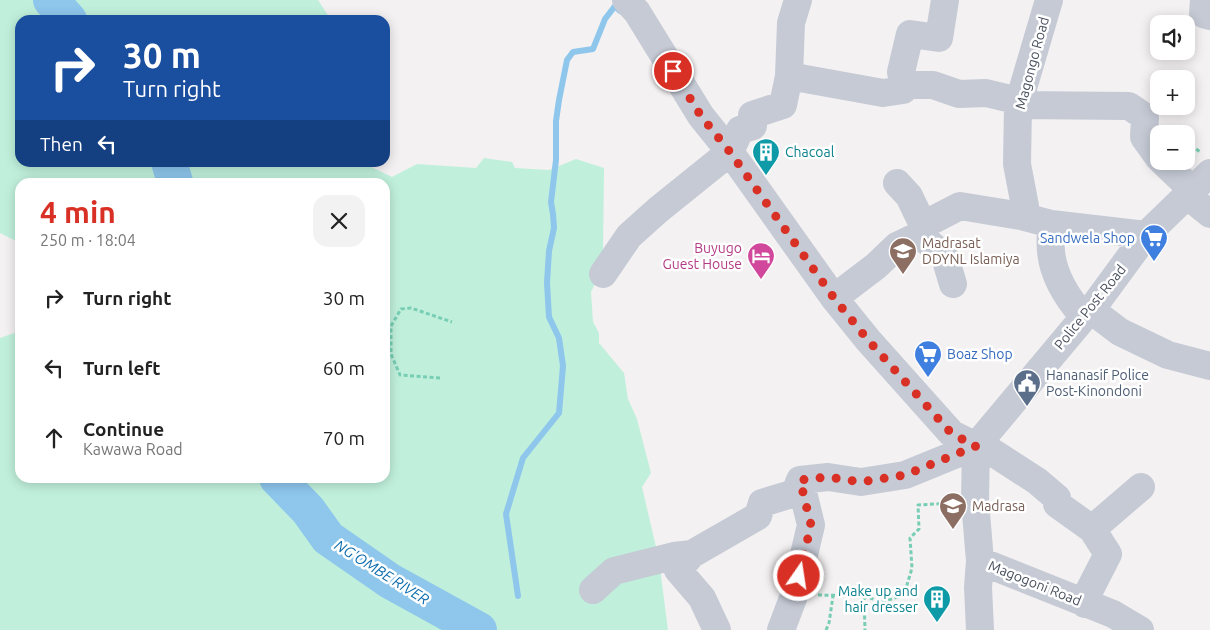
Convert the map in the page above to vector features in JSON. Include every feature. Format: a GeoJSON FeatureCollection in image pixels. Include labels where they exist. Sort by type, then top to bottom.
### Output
{"type":"FeatureCollection","features":[{"type":"Feature","properties":{"kind":"street"},"geometry":{"type":"LineString","coordinates":[[603,274],[629,236],[730,152],[740,130],[753,126],[752,114],[783,105],[789,76],[790,23],[798,0]]}},
{"type":"Feature","properties":{"kind":"street"},"geometry":{"type":"LineString","coordinates":[[789,76],[883,93],[903,90],[904,85],[901,72],[910,34],[939,38],[945,0]]}},
{"type":"Feature","properties":{"kind":"street","name":"Magongo Road"},"geometry":{"type":"LineString","coordinates":[[1020,216],[1025,206],[1017,164],[1018,105],[1050,0]]}},
{"type":"Feature","properties":{"kind":"street"},"geometry":{"type":"LineString","coordinates":[[1204,0],[1203,14],[1210,16]]}},
{"type":"Feature","properties":{"kind":"street"},"geometry":{"type":"LineString","coordinates":[[639,4],[701,116],[730,152],[834,298],[868,340],[952,434],[976,446],[986,448],[1037,481],[1057,498],[1057,504],[1092,529],[1108,554],[1088,593],[1085,604]]}},
{"type":"Feature","properties":{"kind":"street"},"geometry":{"type":"LineString","coordinates":[[904,85],[933,85],[959,94],[986,93],[1011,99],[1018,105],[1129,106],[1145,117],[1144,138],[1150,146]]}},
{"type":"Feature","properties":{"kind":"street","name":"Police Post Road"},"geometry":{"type":"LineString","coordinates":[[976,446],[1088,313],[1146,235],[1189,194],[1207,164]]}},
{"type":"Feature","properties":{"kind":"street"},"geometry":{"type":"LineString","coordinates":[[1171,170],[1185,183],[1194,201],[1210,214]]}},
{"type":"Feature","properties":{"kind":"street"},"geometry":{"type":"LineString","coordinates":[[898,183],[909,196],[922,230],[945,257],[953,284]]}},
{"type":"Feature","properties":{"kind":"street"},"geometry":{"type":"LineString","coordinates":[[834,298],[876,266],[897,246],[960,206],[1020,216],[1051,224],[1146,235]]}},
{"type":"Feature","properties":{"kind":"street"},"geometry":{"type":"LineString","coordinates":[[1051,224],[1051,253],[1061,286],[1072,304],[1120,332],[1168,355],[1210,366]]}},
{"type":"Feature","properties":{"kind":"street"},"geometry":{"type":"LineString","coordinates":[[800,480],[828,477],[861,482],[905,475],[976,446]]}},
{"type":"Feature","properties":{"kind":"street","name":"Magogoni Road"},"geometry":{"type":"LineString","coordinates":[[976,446],[975,501],[980,561],[1113,614],[1140,630]]}},
{"type":"Feature","properties":{"kind":"street"},"geometry":{"type":"LineString","coordinates":[[718,630],[702,598],[678,570],[692,554],[758,516],[762,503],[795,492],[800,480]]}},
{"type":"Feature","properties":{"kind":"street"},"geometry":{"type":"LineString","coordinates":[[781,630],[795,593],[811,525],[800,480]]}},
{"type":"Feature","properties":{"kind":"street"},"geometry":{"type":"LineString","coordinates":[[1092,529],[1141,487]]}},
{"type":"Feature","properties":{"kind":"street"},"geometry":{"type":"LineString","coordinates":[[592,590],[614,571],[674,556],[692,554]]}},
{"type":"Feature","properties":{"kind":"street"},"geometry":{"type":"LineString","coordinates":[[980,561],[978,588],[980,630]]}},
{"type":"Feature","properties":{"kind":"path"},"geometry":{"type":"LineString","coordinates":[[1195,151],[1207,164]]}},
{"type":"Feature","properties":{"kind":"path"},"geometry":{"type":"LineString","coordinates":[[440,378],[400,375],[391,354],[391,326],[401,309],[411,308],[452,322]]}},
{"type":"Feature","properties":{"kind":"path"},"geometry":{"type":"LineString","coordinates":[[795,593],[864,596],[882,602],[904,595],[912,568],[910,538],[919,529],[918,505],[975,501]]}},
{"type":"Feature","properties":{"kind":"path"},"geometry":{"type":"LineString","coordinates":[[826,630],[829,623],[833,596]]}},
{"type":"Feature","properties":{"kind":"path"},"geometry":{"type":"LineString","coordinates":[[864,596],[865,630]]}},
{"type":"Feature","properties":{"kind":"green space"},"geometry":{"type":"Polygon","coordinates":[[[0,0],[318,0],[328,15],[15,15],[15,167],[371,167],[392,177],[417,164],[476,168],[484,158],[512,162],[515,168],[549,170],[576,159],[604,168],[603,253],[601,271],[591,292],[593,322],[599,333],[599,343],[624,373],[628,399],[637,419],[651,473],[642,487],[659,560],[668,630],[0,630],[0,338],[15,333],[15,483],[390,483],[390,178],[15,178],[15,240],[0,233],[0,0]]]}},
{"type":"Feature","properties":{"kind":"waterway","name":"NG'OMBE RIVER"},"geometry":{"type":"LineString","coordinates":[[51,0],[64,15]]}},
{"type":"Feature","properties":{"kind":"waterway"},"geometry":{"type":"LineString","coordinates":[[518,596],[506,514],[523,458],[559,413],[563,366],[559,338],[549,317],[547,283],[549,251],[554,228],[551,202],[556,160],[556,121],[559,100],[567,60],[573,52],[593,49],[605,19],[615,6],[620,11]]}},
{"type":"Feature","properties":{"kind":"waterway","name":"NG'OMBE RIVER"},"geometry":{"type":"LineString","coordinates":[[170,167],[174,178]]}},
{"type":"Feature","properties":{"kind":"waterway","name":"NG'OMBE RIVER"},"geometry":{"type":"LineString","coordinates":[[282,483],[308,510],[328,538],[390,581],[479,630]]}},
{"type":"Feature","properties":{"kind":"place","name":"Chacoal"},"geometry":{"type":"Point","coordinates":[766,176]}},
{"type":"Feature","properties":{"kind":"place","name":"Sandwela Shop"},"geometry":{"type":"Point","coordinates":[1154,262]}},
{"type":"Feature","properties":{"kind":"place","name":"Madrasat DDYNL Islamiya"},"geometry":{"type":"Point","coordinates":[903,275]}},
{"type":"Feature","properties":{"kind":"place","name":"Buyugo Guest House"},"geometry":{"type":"Point","coordinates":[761,280]}},
{"type":"Feature","properties":{"kind":"place","name":"Boaz Shop"},"geometry":{"type":"Point","coordinates":[928,378]}},
{"type":"Feature","properties":{"kind":"place","name":"Hananasif Police Post-Kinondoni"},"geometry":{"type":"Point","coordinates":[1027,407]}},
{"type":"Feature","properties":{"kind":"place","name":"Madrasa"},"geometry":{"type":"Point","coordinates":[953,530]}},
{"type":"Feature","properties":{"kind":"place","name":"Make up and hair dresser"},"geometry":{"type":"Point","coordinates":[937,623]}},
{"type":"Feature","properties":{"kind":"route"},"geometry":{"type":"LineString","coordinates":[[673,71],[701,116],[730,152],[834,298],[868,340],[952,434],[976,446],[905,475],[861,482],[828,477],[800,480],[811,525],[799,576]]}}]}
